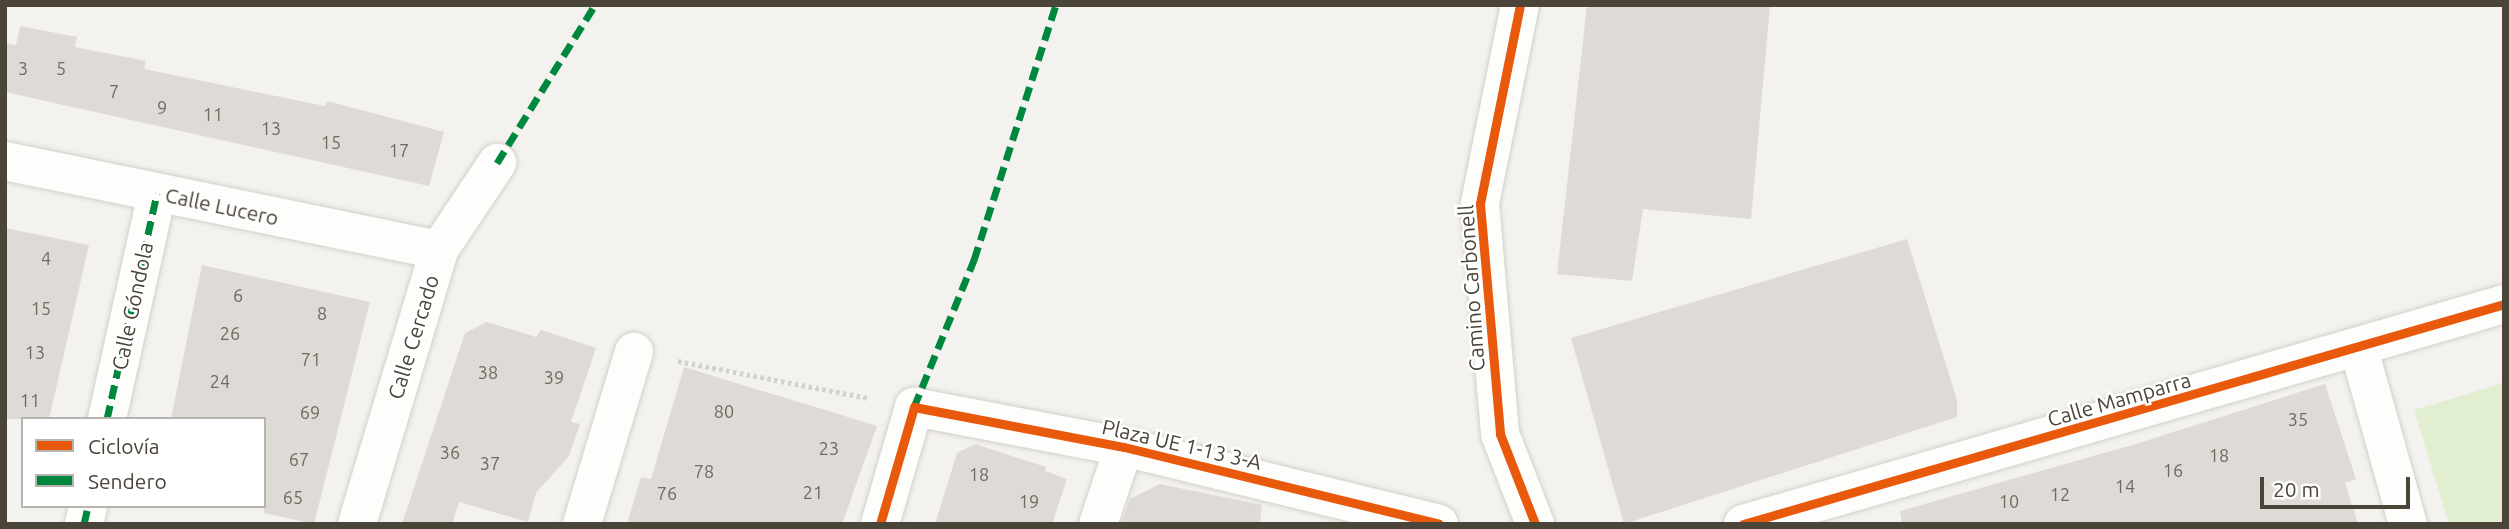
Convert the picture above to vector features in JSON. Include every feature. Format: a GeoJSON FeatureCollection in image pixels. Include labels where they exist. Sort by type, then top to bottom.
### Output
{"type":"FeatureCollection","features":[{"type":"Feature","properties":{"kind":"street","name":"Camino Carbonell"},"geometry":{"type":"LineString","coordinates":[[1520,5],[1480,204],[1500,434],[1535,524]]}},
{"type":"Feature","properties":{"kind":"street","name":"Calle Lucero"},"geometry":{"type":"LineString","coordinates":[[5,161],[439,250]]}},
{"type":"Feature","properties":{"kind":"street","name":"Calle Cercado"},"geometry":{"type":"LineString","coordinates":[[357,524],[439,250],[497,163]]}},
{"type":"Feature","properties":{"kind":"street","name":"Calle Góndola"},"geometry":{"type":"LineString","coordinates":[[107,417],[157,193]]}},
{"type":"Feature","properties":{"kind":"street","name":"Calle Mamparra"},"geometry":{"type":"LineString","coordinates":[[1746,523],[2359,349],[2504,304]]}},
{"type":"Feature","properties":{"kind":"street"},"geometry":{"type":"LineString","coordinates":[[2359,349],[2408,524]]}},
{"type":"Feature","properties":{"kind":"street"},"geometry":{"type":"LineString","coordinates":[[582,524],[634,352]]}},
{"type":"Feature","properties":{"kind":"street"},"geometry":{"type":"LineString","coordinates":[[880,524],[914,407]]}},
{"type":"Feature","properties":{"kind":"street","name":"Plaza UE 1-13 3-A"},"geometry":{"type":"LineString","coordinates":[[914,407],[1124,447],[1439,524]]}},
{"type":"Feature","properties":{"kind":"street"},"geometry":{"type":"LineString","coordinates":[[1098,524],[1124,447]]}},
{"type":"Feature","properties":{"kind":"path"},"geometry":{"type":"LineString","coordinates":[[634,352],[914,407]]}},
{"type":"Feature","properties":{"kind":"green space"},"geometry":{"type":"Polygon","coordinates":[[[2504,383],[2504,524],[2449,524],[2414,410],[2504,383]]]}},
{"type":"Feature","properties":{"kind":"building"},"geometry":{"type":"Polygon","coordinates":[[[1587,5],[1770,5],[1751,219],[1643,209],[1632,281],[1557,274],[1587,5]]]}},
{"type":"Feature","properties":{"kind":"building"},"geometry":{"type":"Polygon","coordinates":[[[20,26],[77,37],[75,47],[146,61],[144,69],[325,106],[327,101],[444,132],[429,186],[5,92],[5,43],[16,45],[20,26]]]}},
{"type":"Feature","properties":{"kind":"building"},"geometry":{"type":"Polygon","coordinates":[[[5,228],[89,245],[49,417],[5,419],[5,228]]]}},
{"type":"Feature","properties":{"kind":"building"},"geometry":{"type":"Polygon","coordinates":[[[1907,239],[1957,400],[1957,417],[1624,524],[1571,338],[1907,239]]]}},
{"type":"Feature","properties":{"kind":"building"},"geometry":{"type":"Polygon","coordinates":[[[202,265],[370,302],[314,524],[264,513],[266,417],[171,417],[202,265]]]}},
{"type":"Feature","properties":{"kind":"building"},"geometry":{"type":"Polygon","coordinates":[[[487,322],[536,337],[541,330],[596,348],[571,422],[580,424],[569,456],[536,493],[528,522],[459,502],[452,524],[402,524],[465,333],[487,322]]]}},
{"type":"Feature","properties":{"kind":"building"},"geometry":{"type":"Polygon","coordinates":[[[684,367],[877,426],[842,524],[627,524],[641,477],[651,479],[684,367]]]}},
{"type":"Feature","properties":{"kind":"building"},"geometry":{"type":"Polygon","coordinates":[[[2325,384],[2356,479],[2345,483],[2358,524],[1902,524],[1900,511],[2139,443],[2325,384]]]}},
{"type":"Feature","properties":{"kind":"building"},"geometry":{"type":"Polygon","coordinates":[[[975,444],[1046,467],[1045,471],[1067,479],[1052,524],[935,524],[957,453],[975,444]]]}},
{"type":"Feature","properties":{"kind":"building"},"geometry":{"type":"Polygon","coordinates":[[[1160,484],[1262,505],[1260,524],[1121,524],[1130,499],[1160,484]]]}},
{"type":"Feature","properties":{"kind":"marked path"},"geometry":{"type":"LineString","coordinates":[[497,163],[595,5]]}},
{"type":"Feature","properties":{"kind":"marked path"},"geometry":{"type":"LineString","coordinates":[[914,407],[974,260],[1056,5]]}},
{"type":"Feature","properties":{"kind":"marked path"},"geometry":{"type":"LineString","coordinates":[[107,417],[157,193]]}},
{"type":"Feature","properties":{"kind":"marked path"},"geometry":{"type":"LineString","coordinates":[[84,524],[88,508]]}},
{"type":"Feature","properties":{"kind":"cycle path"},"geometry":{"type":"LineString","coordinates":[[1520,5],[1480,204],[1500,434],[1535,524]]}},
{"type":"Feature","properties":{"kind":"cycle path"},"geometry":{"type":"LineString","coordinates":[[1743,524],[2504,304]]}},
{"type":"Feature","properties":{"kind":"cycle path"},"geometry":{"type":"LineString","coordinates":[[880,524],[914,407],[1124,447],[1439,524]]}}]}
